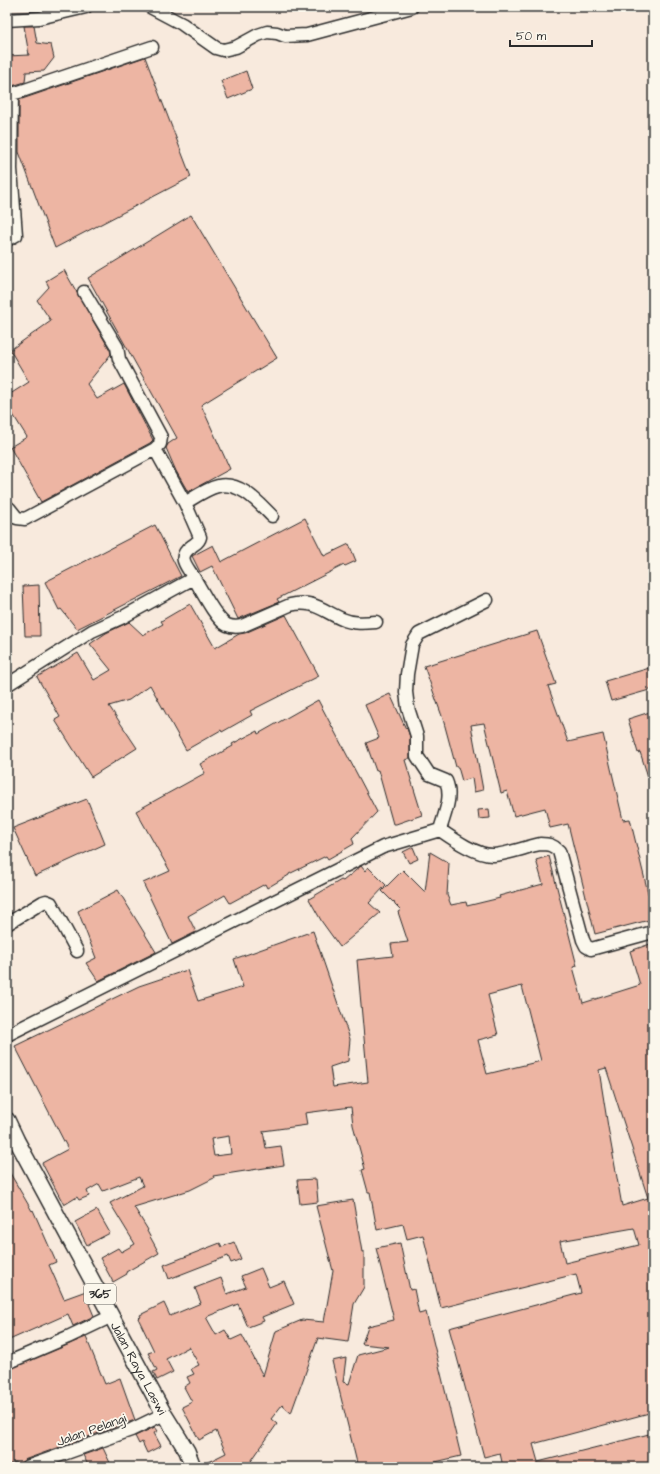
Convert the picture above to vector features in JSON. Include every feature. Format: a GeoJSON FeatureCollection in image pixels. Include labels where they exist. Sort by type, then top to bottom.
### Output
{"type":"FeatureCollection","features":[{"type":"Feature","properties":{"kind":"main road","name":"Jalan Raya Laswi"},"geometry":{"type":"LineString","coordinates":[[7,1120],[17,1142],[164,1414],[187,1451],[194,1467]]}},
{"type":"Feature","properties":{"kind":"street"},"geometry":{"type":"LineString","coordinates":[[7,20],[39,18],[84,7]]}},
{"type":"Feature","properties":{"kind":"street"},"geometry":{"type":"LineString","coordinates":[[150,7],[182,24],[216,48],[223,50],[236,47],[258,35],[267,32],[285,36],[307,35],[412,7]]}},
{"type":"Feature","properties":{"kind":"street"},"geometry":{"type":"LineString","coordinates":[[7,240],[16,235],[11,169],[10,94],[152,47]]}},
{"type":"Feature","properties":{"kind":"street"},"geometry":{"type":"LineString","coordinates":[[7,508],[9,508],[17,518],[25,519],[155,449],[160,444],[161,437],[119,359],[117,347],[84,292]]}},
{"type":"Feature","properties":{"kind":"street"},"geometry":{"type":"LineString","coordinates":[[155,449],[184,503],[200,537],[198,542],[185,551],[183,554],[184,561],[219,619],[227,625],[235,627],[242,626],[297,603],[317,606],[343,620],[364,623],[376,622]]}},
{"type":"Feature","properties":{"kind":"street"},"geometry":{"type":"LineString","coordinates":[[184,503],[218,486],[234,486],[247,493],[272,516]]}},
{"type":"Feature","properties":{"kind":"street"},"geometry":{"type":"LineString","coordinates":[[7,685],[92,631],[123,617],[194,578]]}},
{"type":"Feature","properties":{"kind":"street"},"geometry":{"type":"LineString","coordinates":[[440,830],[448,803],[448,786],[446,782],[428,774],[417,756],[417,736],[408,708],[406,692],[407,674],[412,646],[419,634],[487,600]]}},
{"type":"Feature","properties":{"kind":"street"},"geometry":{"type":"LineString","coordinates":[[440,830],[460,844],[472,850],[493,855],[540,844],[554,846],[559,851],[583,940],[586,946],[591,949],[653,932]]}},
{"type":"Feature","properties":{"kind":"street"},"geometry":{"type":"LineString","coordinates":[[7,1035],[383,847],[440,830]]}},
{"type":"Feature","properties":{"kind":"street"},"geometry":{"type":"LineString","coordinates":[[7,924],[43,902],[48,901],[77,951]]}},
{"type":"Feature","properties":{"kind":"street"},"geometry":{"type":"LineString","coordinates":[[7,1363],[68,1338],[112,1316]]}},
{"type":"Feature","properties":{"kind":"street","name":"Jalan Pelangi"},"geometry":{"type":"LineString","coordinates":[[27,1467],[131,1430],[164,1414]]}},
{"type":"Feature","properties":{"kind":"building"},"geometry":{"type":"Polygon","coordinates":[[[24,26],[34,26],[37,43],[51,45],[54,58],[44,71],[26,72],[25,82],[12,86],[7,79],[7,56],[29,55],[24,26]]]}},
{"type":"Feature","properties":{"kind":"building"},"geometry":{"type":"Polygon","coordinates":[[[145,57],[191,177],[55,248],[19,152],[19,100],[145,57]]]}},
{"type":"Feature","properties":{"kind":"building"},"geometry":{"type":"Polygon","coordinates":[[[246,71],[252,89],[228,99],[221,81],[246,71]]]}},
{"type":"Feature","properties":{"kind":"building"},"geometry":{"type":"Polygon","coordinates":[[[191,215],[277,358],[201,405],[230,469],[188,492],[176,471],[166,448],[168,444],[177,438],[88,278],[191,215]]]}},
{"type":"Feature","properties":{"kind":"building"},"geometry":{"type":"Polygon","coordinates":[[[64,270],[111,354],[87,384],[97,399],[124,384],[153,440],[41,502],[10,447],[27,437],[7,405],[7,396],[29,382],[10,350],[51,321],[37,300],[49,287],[46,281],[64,270]]]}},
{"type":"Feature","properties":{"kind":"building"},"geometry":{"type":"Polygon","coordinates":[[[305,518],[324,556],[349,544],[356,561],[345,566],[344,565],[277,599],[279,602],[238,619],[212,566],[200,572],[192,556],[213,545],[221,562],[305,518]]]}},
{"type":"Feature","properties":{"kind":"building"},"geometry":{"type":"Polygon","coordinates":[[[155,525],[181,576],[77,629],[61,609],[59,610],[45,582],[155,525]]]}},
{"type":"Feature","properties":{"kind":"building"},"geometry":{"type":"Polygon","coordinates":[[[39,585],[40,636],[25,636],[23,586],[39,585]]]}},
{"type":"Feature","properties":{"kind":"building"},"geometry":{"type":"Polygon","coordinates":[[[190,604],[215,648],[239,634],[245,633],[286,615],[319,676],[250,711],[252,715],[222,732],[221,730],[186,750],[150,685],[129,700],[109,706],[137,748],[91,777],[55,720],[60,717],[37,677],[78,653],[94,680],[111,670],[90,644],[106,633],[129,622],[143,635],[163,624],[161,621],[190,604]]]}},
{"type":"Feature","properties":{"kind":"building"},"geometry":{"type":"Polygon","coordinates":[[[537,631],[556,684],[548,686],[568,742],[603,734],[623,820],[630,819],[653,913],[653,919],[595,934],[568,824],[550,828],[545,808],[514,816],[507,791],[501,793],[484,723],[471,725],[483,790],[474,792],[472,778],[462,781],[458,767],[456,767],[443,719],[424,666],[537,631]]]}},
{"type":"Feature","properties":{"kind":"building"},"geometry":{"type":"Polygon","coordinates":[[[653,667],[653,689],[611,701],[605,681],[653,667]]]}},
{"type":"Feature","properties":{"kind":"building"},"geometry":{"type":"Polygon","coordinates":[[[390,694],[410,737],[410,758],[405,760],[422,815],[396,824],[393,824],[378,770],[376,771],[366,743],[379,738],[365,705],[390,694]]]}},
{"type":"Feature","properties":{"kind":"building"},"geometry":{"type":"Polygon","coordinates":[[[318,700],[377,812],[352,838],[354,844],[328,859],[326,856],[289,874],[267,888],[265,884],[230,903],[225,895],[188,916],[196,932],[172,944],[143,883],[170,871],[136,811],[205,773],[200,764],[233,746],[232,744],[257,731],[258,734],[318,700]]]}},
{"type":"Feature","properties":{"kind":"building"},"geometry":{"type":"Polygon","coordinates":[[[653,711],[653,786],[651,786],[640,752],[638,753],[628,719],[653,711]]]}},
{"type":"Feature","properties":{"kind":"building"},"geometry":{"type":"Polygon","coordinates":[[[87,799],[105,844],[35,876],[13,828],[87,799]]]}},
{"type":"Feature","properties":{"kind":"building"},"geometry":{"type":"Polygon","coordinates":[[[489,809],[490,818],[479,819],[478,810],[489,809]]]}},
{"type":"Feature","properties":{"kind":"building"},"geometry":{"type":"Polygon","coordinates":[[[413,847],[418,859],[409,863],[403,852],[413,847]]]}},
{"type":"Feature","properties":{"kind":"building"},"geometry":{"type":"Polygon","coordinates":[[[430,852],[449,863],[447,895],[451,905],[466,902],[467,906],[500,898],[499,896],[543,884],[536,860],[549,856],[577,966],[573,967],[583,1003],[640,985],[630,951],[653,943],[653,1412],[533,1444],[538,1462],[653,1433],[653,1467],[503,1467],[500,1453],[484,1457],[449,1328],[581,1293],[576,1274],[441,1308],[423,1235],[407,1239],[403,1224],[377,1230],[370,1192],[368,1192],[362,1170],[365,1169],[353,1125],[351,1107],[305,1113],[307,1125],[263,1131],[266,1148],[281,1146],[284,1165],[213,1176],[214,1178],[190,1190],[134,1207],[148,1230],[147,1231],[159,1253],[126,1272],[127,1274],[113,1282],[100,1258],[118,1248],[121,1252],[135,1244],[110,1203],[143,1186],[139,1177],[103,1191],[99,1184],[87,1191],[89,1196],[79,1200],[77,1197],[64,1205],[42,1163],[68,1149],[15,1046],[139,986],[187,970],[198,1001],[243,987],[234,959],[313,931],[350,1039],[348,1061],[330,1067],[333,1087],[368,1082],[357,960],[393,956],[391,944],[408,942],[398,912],[401,910],[394,901],[393,902],[382,891],[403,870],[425,892],[430,852]],[[522,986],[488,995],[498,1035],[478,1040],[487,1074],[541,1061],[522,986]],[[606,1068],[599,1070],[622,1206],[648,1198],[606,1068]],[[229,1136],[211,1139],[214,1156],[231,1154],[229,1136]],[[634,1228],[560,1241],[565,1263],[639,1245],[634,1228]]]}},
{"type":"Feature","properties":{"kind":"building"},"geometry":{"type":"Polygon","coordinates":[[[361,866],[365,871],[368,867],[386,885],[369,903],[380,913],[340,947],[322,922],[309,899],[341,880],[343,881],[361,866]]]}},
{"type":"Feature","properties":{"kind":"building"},"geometry":{"type":"Polygon","coordinates":[[[118,890],[156,952],[98,981],[86,963],[96,958],[78,911],[118,890]]]}},
{"type":"Feature","properties":{"kind":"building"},"geometry":{"type":"Polygon","coordinates":[[[7,1168],[32,1211],[33,1210],[56,1262],[49,1265],[64,1299],[86,1291],[94,1316],[73,1326],[68,1314],[7,1341],[7,1168]]]}},
{"type":"Feature","properties":{"kind":"building"},"geometry":{"type":"Polygon","coordinates":[[[316,1179],[318,1202],[300,1204],[297,1180],[316,1179]]]}},
{"type":"Feature","properties":{"kind":"building"},"geometry":{"type":"Polygon","coordinates":[[[353,1200],[362,1252],[364,1251],[364,1287],[354,1304],[348,1342],[318,1338],[291,1413],[282,1405],[271,1419],[277,1424],[247,1467],[202,1467],[202,1465],[226,1453],[216,1431],[199,1440],[182,1407],[192,1402],[184,1387],[190,1383],[187,1377],[194,1374],[191,1369],[199,1365],[189,1347],[166,1359],[173,1372],[157,1380],[153,1372],[157,1370],[148,1353],[154,1351],[138,1318],[141,1317],[140,1315],[164,1303],[170,1316],[201,1303],[195,1288],[221,1278],[227,1294],[246,1287],[241,1276],[261,1268],[269,1287],[284,1281],[294,1304],[262,1317],[264,1321],[248,1327],[238,1304],[206,1317],[216,1335],[225,1330],[231,1340],[242,1335],[263,1376],[276,1331],[302,1320],[324,1322],[333,1271],[316,1206],[353,1200]]]}},
{"type":"Feature","properties":{"kind":"building"},"geometry":{"type":"Polygon","coordinates":[[[97,1210],[110,1233],[87,1245],[75,1222],[97,1210]]]}},
{"type":"Feature","properties":{"kind":"building"},"geometry":{"type":"Polygon","coordinates":[[[234,1242],[241,1259],[231,1263],[228,1256],[169,1279],[164,1265],[220,1243],[222,1247],[234,1242]]]}},
{"type":"Feature","properties":{"kind":"building"},"geometry":{"type":"Polygon","coordinates":[[[400,1243],[410,1290],[414,1289],[419,1314],[426,1312],[461,1456],[414,1467],[358,1467],[332,1361],[346,1358],[343,1382],[349,1384],[358,1355],[389,1347],[362,1344],[368,1326],[394,1320],[376,1248],[400,1243]]]}},
{"type":"Feature","properties":{"kind":"building"},"geometry":{"type":"Polygon","coordinates":[[[86,1337],[105,1384],[120,1378],[135,1420],[24,1460],[17,1466],[16,1462],[7,1465],[7,1370],[86,1337]]]}},
{"type":"Feature","properties":{"kind":"building"},"geometry":{"type":"Polygon","coordinates":[[[155,1427],[158,1431],[154,1433],[161,1446],[147,1453],[142,1442],[139,1444],[135,1436],[155,1427]]]}},
{"type":"Feature","properties":{"kind":"building"},"geometry":{"type":"Polygon","coordinates":[[[103,1448],[112,1467],[89,1467],[83,1455],[103,1448]]]}}]}
